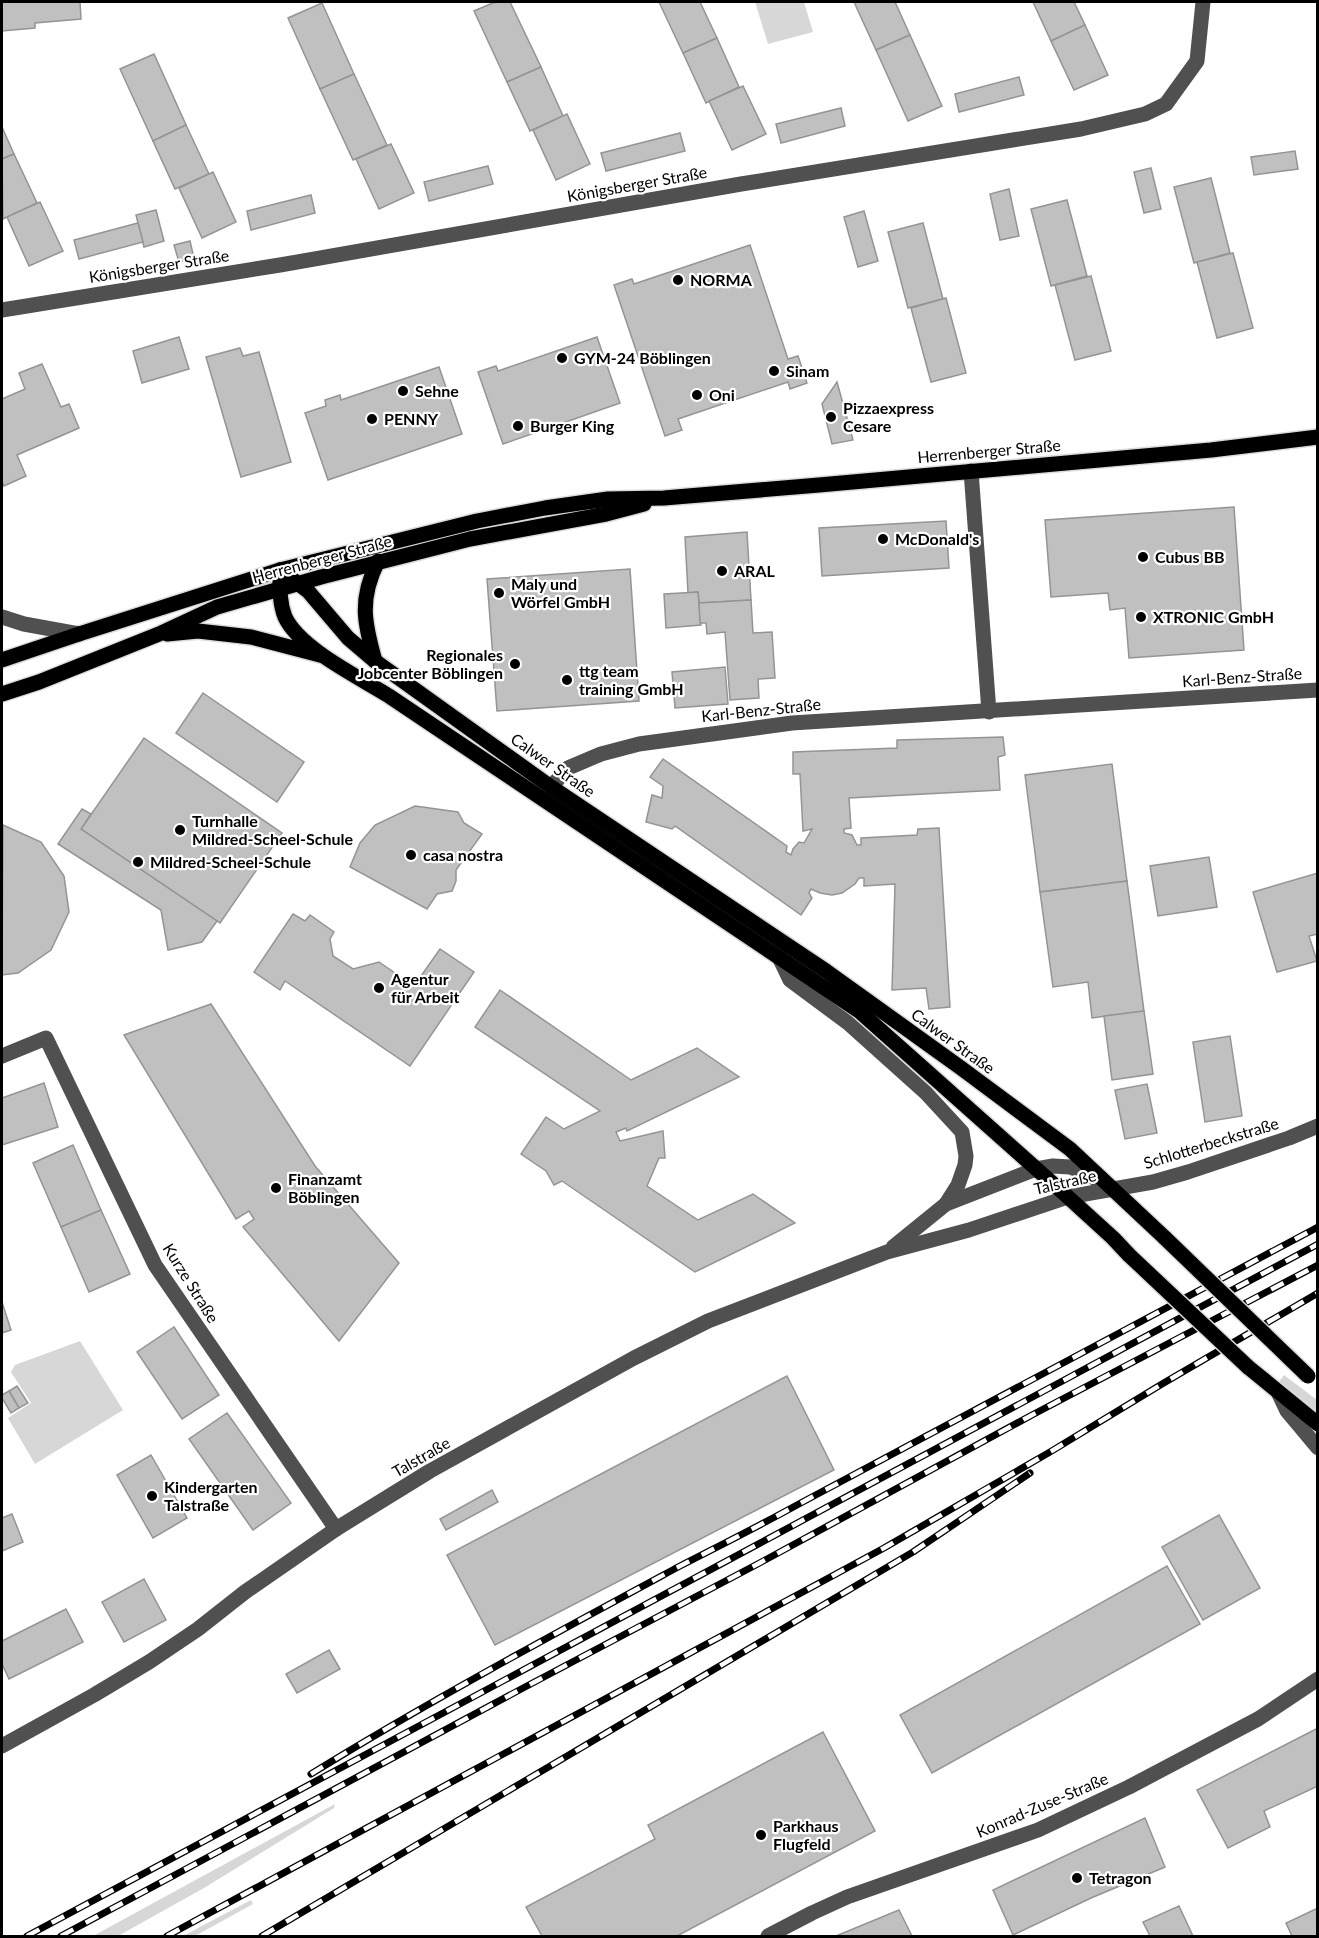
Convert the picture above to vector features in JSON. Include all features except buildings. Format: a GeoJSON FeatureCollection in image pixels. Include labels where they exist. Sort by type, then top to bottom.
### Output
{"type":"FeatureCollection","features":[{"type":"Feature","properties":{"kind":"main road","name":"Herrenberger Straße"},"geometry":{"type":"LineString","coordinates":[[2,660],[79,633],[280,570],[477,521],[545,508],[608,499],[664,498],[1211,450],[1317,437]]}},
{"type":"Feature","properties":{"kind":"main road","name":"Herrenberger Straße"},"geometry":{"type":"LineString","coordinates":[[2,694],[39,682],[159,634],[216,607],[280,588],[470,539],[606,514],[664,498]]}},
{"type":"Feature","properties":{"kind":"main road"},"geometry":{"type":"LineString","coordinates":[[375,661],[367,633],[365,595],[368,580],[378,561]]}},
{"type":"Feature","properties":{"kind":"main road","name":"Calwer Straße"},"geometry":{"type":"LineString","coordinates":[[280,570],[299,583],[348,638],[375,661],[551,787],[826,971],[1070,1149],[1313,1381]]}},
{"type":"Feature","properties":{"kind":"main road","name":"Calwer Straße"},"geometry":{"type":"LineString","coordinates":[[280,570],[280,588],[286,617],[298,634],[323,656],[388,696],[859,1011],[1068,1197],[1248,1367],[1317,1424]]}},
{"type":"Feature","properties":{"kind":"main road"},"geometry":{"type":"LineString","coordinates":[[159,634],[198,631],[242,636],[323,656]]}},
{"type":"Feature","properties":{"kind":"street","name":"Königsberger Straße"},"geometry":{"type":"LineString","coordinates":[[2,310],[280,265],[741,184],[1081,129],[1145,114],[1166,104],[1197,61],[1203,2]]}},
{"type":"Feature","properties":{"kind":"street"},"geometry":{"type":"LineString","coordinates":[[971,471],[989,712]]}},
{"type":"Feature","properties":{"kind":"street"},"geometry":{"type":"LineString","coordinates":[[2,616],[24,624],[79,633]]}},
{"type":"Feature","properties":{"kind":"street","name":"Karl-Benz-Straße"},"geometry":{"type":"LineString","coordinates":[[551,787],[568,768],[601,754],[639,744],[792,723],[1317,690]]}},
{"type":"Feature","properties":{"kind":"street","name":"Calwer Straße"},"geometry":{"type":"LineString","coordinates":[[779,957],[790,980],[848,1023],[951,1119],[962,1132],[966,1156]]}},
{"type":"Feature","properties":{"kind":"street","name":"Kurze Straße"},"geometry":{"type":"LineString","coordinates":[[2,1056],[46,1038],[155,1265],[336,1529]]}},
{"type":"Feature","properties":{"kind":"street","name":"Schlotterbeckstraße"},"geometry":{"type":"LineString","coordinates":[[1114,1190],[1188,1172],[1289,1138],[1317,1126]]}},
{"type":"Feature","properties":{"kind":"street","name":"Talstraße"},"geometry":{"type":"LineString","coordinates":[[946,1204],[958,1185],[966,1156]]}},
{"type":"Feature","properties":{"kind":"street","name":"Talstraße"},"geometry":{"type":"LineString","coordinates":[[887,1252],[946,1204],[1036,1168],[1070,1167],[1086,1173],[1114,1190]]}},
{"type":"Feature","properties":{"kind":"street","name":"Talstraße"},"geometry":{"type":"LineString","coordinates":[[2,1746],[149,1662],[336,1529],[430,1471],[671,1339],[728,1313],[887,1252],[969,1230],[1068,1197],[1114,1190]]}},
{"type":"Feature","properties":{"kind":"street","name":"Calwer Straße"},"geometry":{"type":"LineString","coordinates":[[1278,1392],[1287,1411],[1317,1448]]}},
{"type":"Feature","properties":{"kind":"street","name":"Konrad-Zuse-Straße"},"geometry":{"type":"LineString","coordinates":[[768,1936],[812,1912],[847,1897],[1038,1830],[1129,1787],[1258,1719],[1317,1679]]}},
{"type":"Feature","properties":{"kind":"shaded area"},"geometry":{"type":"Polygon","coordinates":[[[755,2],[804,2],[813,32],[768,44],[755,2]]]}},
{"type":"Feature","properties":{"kind":"shaded area"},"geometry":{"type":"Polygon","coordinates":[[[80,1341],[123,1410],[35,1464],[8,1418],[31,1403],[11,1372],[15,1365],[80,1341]]]}},
{"type":"Feature","properties":{"kind":"shaded area"},"geometry":{"type":"Polygon","coordinates":[[[1284,1375],[1317,1400],[1317,1412],[1278,1383],[1284,1375]]]}},
{"type":"Feature","properties":{"kind":"shaded area"},"geometry":{"type":"Polygon","coordinates":[[[335,1804],[334,1808],[204,1888],[118,1936],[93,1936],[335,1804]]]}},
{"type":"Feature","properties":{"kind":"shaded area"},"geometry":{"type":"Polygon","coordinates":[[[251,1900],[253,1904],[195,1936],[183,1936],[251,1900]]]}},
{"type":"Feature","properties":{"kind":"railway"},"geometry":{"type":"LineString","coordinates":[[311,1774],[448,1693],[587,1616],[1318,1227]]}},
{"type":"Feature","properties":{"kind":"railway"},"geometry":{"type":"LineString","coordinates":[[27,1936],[1318,1244]]}},
{"type":"Feature","properties":{"kind":"railway"},"geometry":{"type":"LineString","coordinates":[[61,1936],[1032,1415],[1318,1265]]}},
{"type":"Feature","properties":{"kind":"railway"},"geometry":{"type":"LineString","coordinates":[[167,1936],[884,1548],[1318,1293]]}},
{"type":"Feature","properties":{"kind":"railway"},"geometry":{"type":"LineString","coordinates":[[262,1936],[913,1552],[1030,1473]]}},
{"type":"Feature","properties":{"kind":"place","name":"NORMA"},"geometry":{"type":"Point","coordinates":[678,280]}},
{"type":"Feature","properties":{"kind":"place","name":"GYM-24 Böblingen"},"geometry":{"type":"Point","coordinates":[562,358]}},
{"type":"Feature","properties":{"kind":"place","name":"Sinam"},"geometry":{"type":"Point","coordinates":[774,371]}},
{"type":"Feature","properties":{"kind":"place","name":"Sehne"},"geometry":{"type":"Point","coordinates":[403,391]}},
{"type":"Feature","properties":{"kind":"place","name":"Oni"},"geometry":{"type":"Point","coordinates":[697,395]}},
{"type":"Feature","properties":{"kind":"place","name":"Pizzaexpress Cesare"},"geometry":{"type":"Point","coordinates":[831,417]}},
{"type":"Feature","properties":{"kind":"place","name":"PENNY"},"geometry":{"type":"Point","coordinates":[372,419]}},
{"type":"Feature","properties":{"kind":"place","name":"Burger King"},"geometry":{"type":"Point","coordinates":[518,426]}},
{"type":"Feature","properties":{"kind":"place","name":"McDonald's"},"geometry":{"type":"Point","coordinates":[883,539]}},
{"type":"Feature","properties":{"kind":"place","name":"Cubus BB"},"geometry":{"type":"Point","coordinates":[1143,557]}},
{"type":"Feature","properties":{"kind":"place","name":"ARAL"},"geometry":{"type":"Point","coordinates":[722,571]}},
{"type":"Feature","properties":{"kind":"place","name":"Maly und Wörfel GmbH"},"geometry":{"type":"Point","coordinates":[499,593]}},
{"type":"Feature","properties":{"kind":"place","name":"XTRONIC GmbH"},"geometry":{"type":"Point","coordinates":[1141,617]}},
{"type":"Feature","properties":{"kind":"place","name":"Regionales Jobcenter Böblingen"},"geometry":{"type":"Point","coordinates":[515,664]}},
{"type":"Feature","properties":{"kind":"place","name":"ttg team training GmbH"},"geometry":{"type":"Point","coordinates":[567,680]}},
{"type":"Feature","properties":{"kind":"place","name":"Turnhalle Mildred-Scheel-Schule"},"geometry":{"type":"Point","coordinates":[180,830]}},
{"type":"Feature","properties":{"kind":"place","name":"casa nostra"},"geometry":{"type":"Point","coordinates":[411,855]}},
{"type":"Feature","properties":{"kind":"place","name":"Mildred-Scheel-Schule"},"geometry":{"type":"Point","coordinates":[138,862]}},
{"type":"Feature","properties":{"kind":"place","name":"Agentur für Arbeit"},"geometry":{"type":"Point","coordinates":[379,988]}},
{"type":"Feature","properties":{"kind":"place","name":"Finanzamt Böblingen"},"geometry":{"type":"Point","coordinates":[276,1188]}},
{"type":"Feature","properties":{"kind":"place","name":"Kindergarten Talstraße"},"geometry":{"type":"Point","coordinates":[152,1496]}},
{"type":"Feature","properties":{"kind":"place","name":"Parkhaus Flugfeld"},"geometry":{"type":"Point","coordinates":[761,1835]}},
{"type":"Feature","properties":{"kind":"place","name":"Tetragon"},"geometry":{"type":"Point","coordinates":[1077,1878]}}]}
